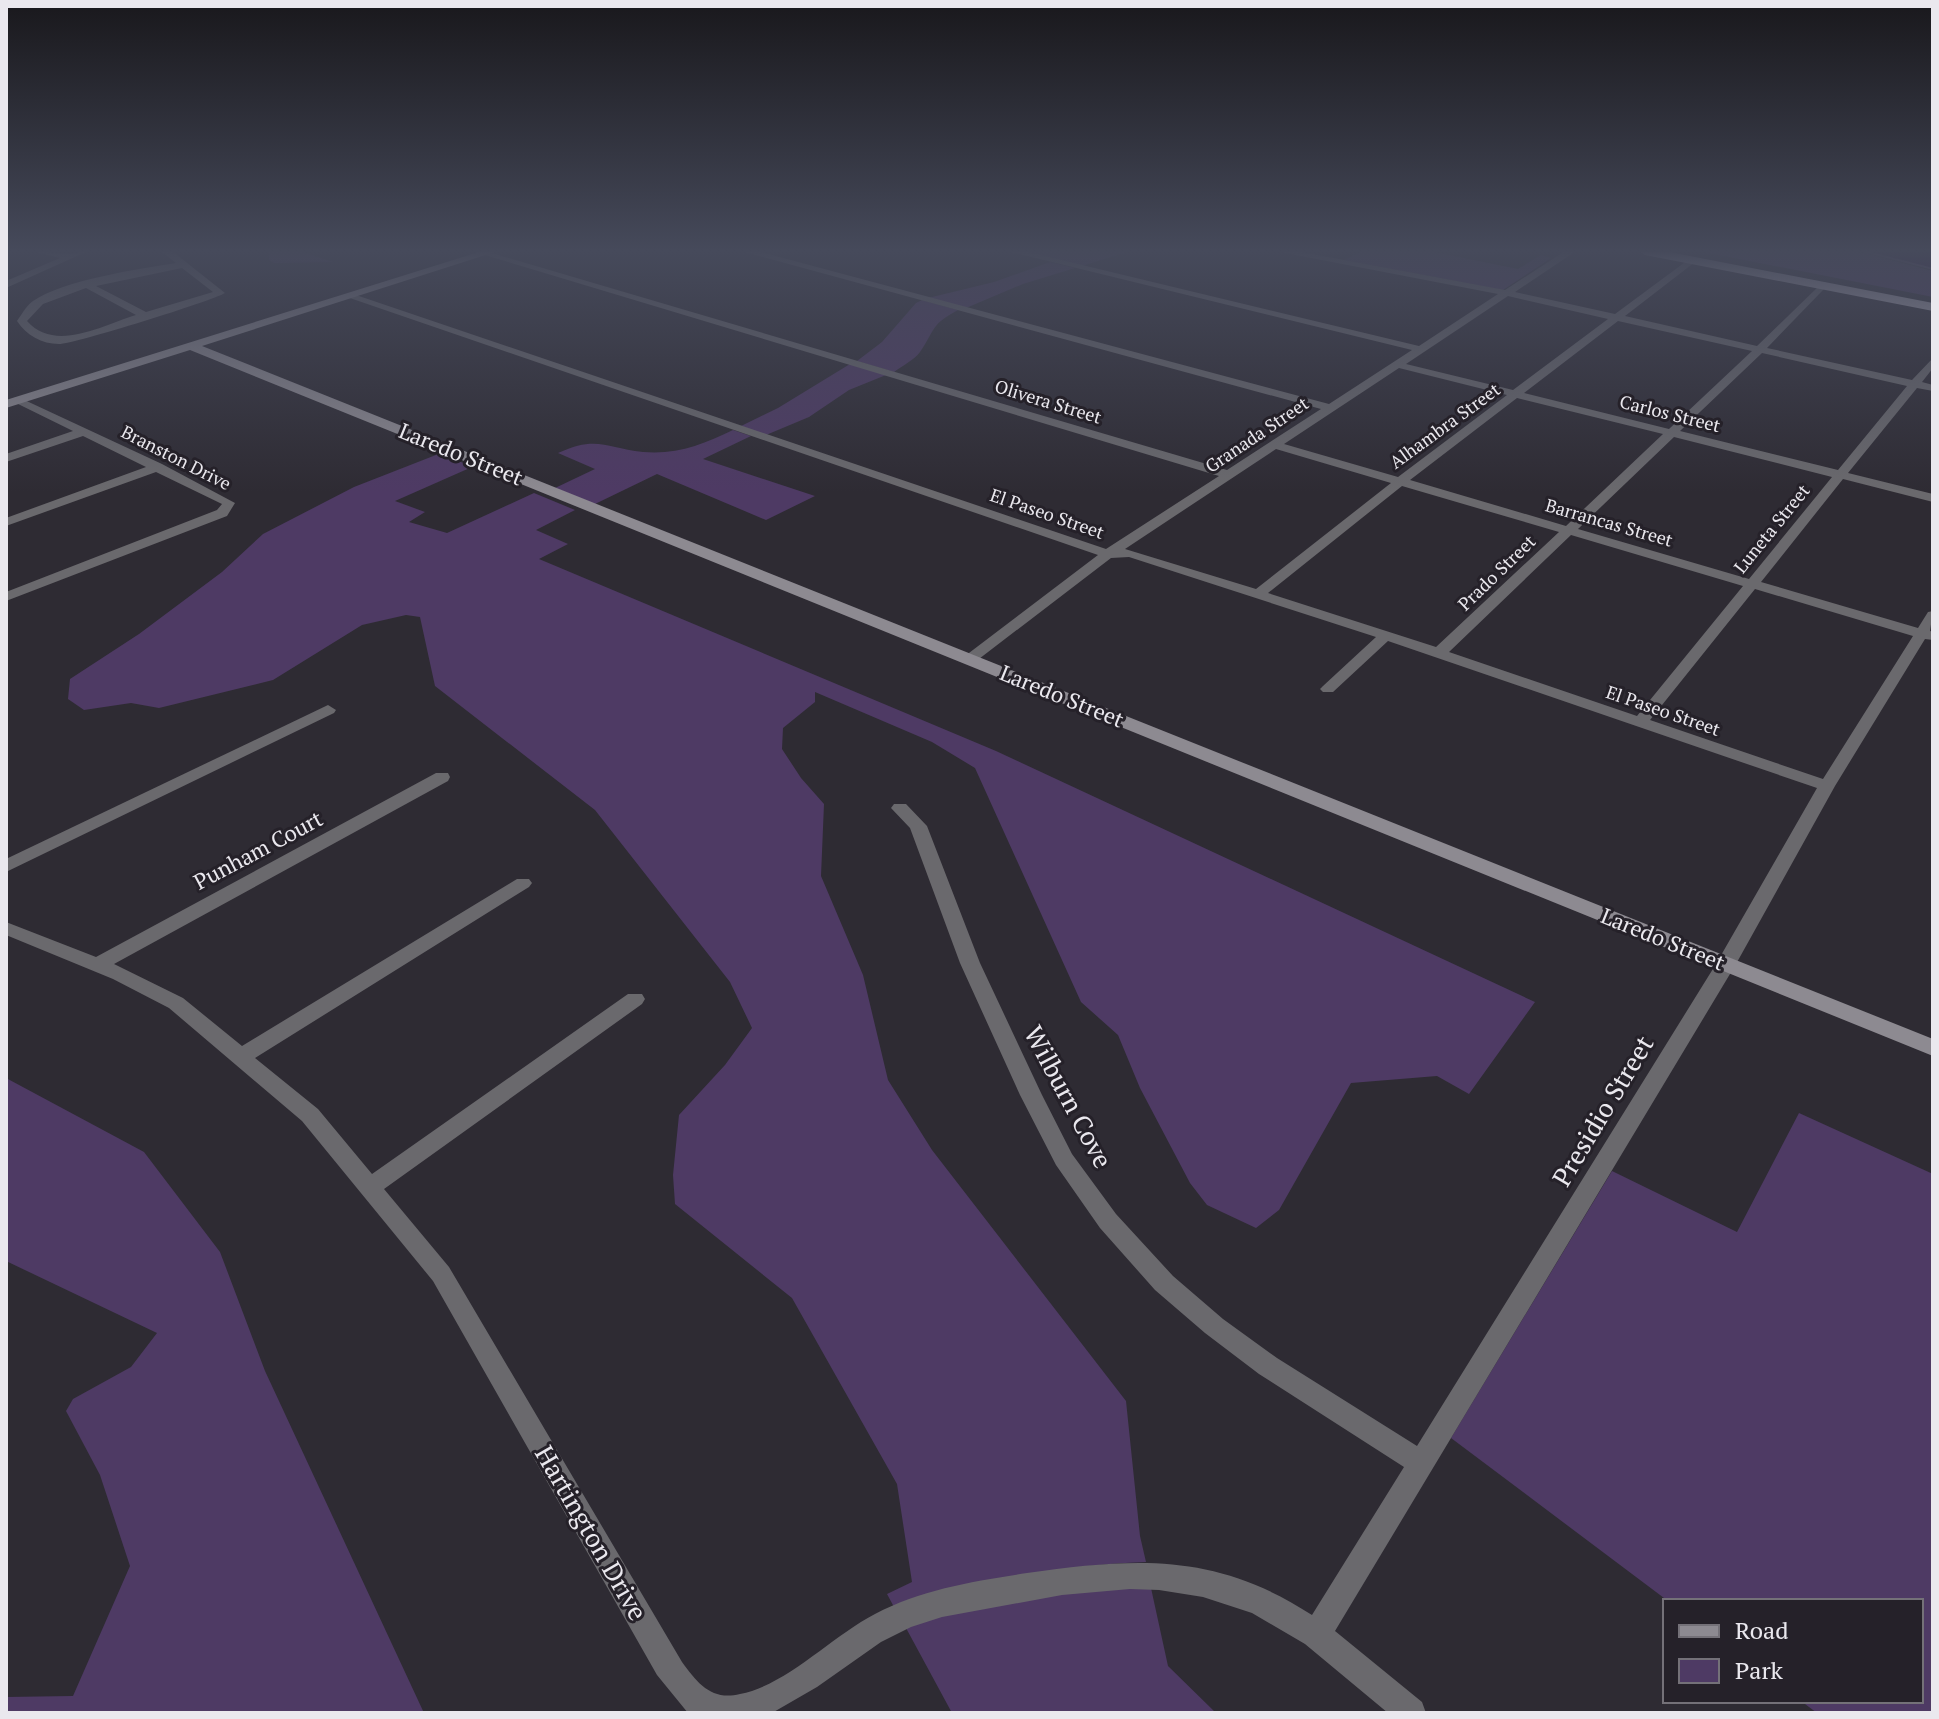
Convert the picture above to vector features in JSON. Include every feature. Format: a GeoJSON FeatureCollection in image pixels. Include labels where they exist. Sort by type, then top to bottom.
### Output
{"type":"FeatureCollection","features":[{"type":"Feature","properties":{"kind":"street"},"geometry":{"type":"LineString","coordinates":[[33,331],[62,341],[97,331]]}},
{"type":"Feature","properties":{"kind":"street"},"geometry":{"type":"LineString","coordinates":[[12,402],[238,331]]}},
{"type":"Feature","properties":{"kind":"street","name":"El Paseo Street"},"geometry":{"type":"LineString","coordinates":[[453,331],[1108,554],[1130,553],[1259,593],[1827,786]]}},
{"type":"Feature","properties":{"kind":"street","name":"Olivera Street"},"geometry":{"type":"LineString","coordinates":[[753,331],[1230,475]]}},
{"type":"Feature","properties":{"kind":"street"},"geometry":{"type":"LineString","coordinates":[[1044,331],[1330,408]]}},
{"type":"Feature","properties":{"kind":"street"},"geometry":{"type":"LineString","coordinates":[[1346,331],[1420,349]]}},
{"type":"Feature","properties":{"kind":"street","name":"Granada Street"},"geometry":{"type":"LineString","coordinates":[[970,659],[1108,554],[1448,331]]}},
{"type":"Feature","properties":{"kind":"street","name":"Alhambra Street"},"geometry":{"type":"LineString","coordinates":[[1259,593],[1401,481],[1601,331]]}},
{"type":"Feature","properties":{"kind":"street"},"geometry":{"type":"LineString","coordinates":[[1679,331],[1933,388]]}},
{"type":"Feature","properties":{"kind":"street","name":"Prado Street"},"geometry":{"type":"LineString","coordinates":[[1439,653],[1777,331]]}},
{"type":"Feature","properties":{"kind":"street","name":"Laredo Street"},"geometry":{"type":"LineString","coordinates":[[191,346],[1933,1048]]}},
{"type":"Feature","properties":{"kind":"street","name":"Luneta Street"},"geometry":{"type":"LineString","coordinates":[[1640,722],[1933,361]]}},
{"type":"Feature","properties":{"kind":"street","name":"Carlos Street"},"geometry":{"type":"LineString","coordinates":[[1399,365],[1933,498]]}},
{"type":"Feature","properties":{"kind":"street","name":"Branston Drive"},"geometry":{"type":"LineString","coordinates":[[6,597],[222,513],[228,507],[228,500],[12,402]]}},
{"type":"Feature","properties":{"kind":"street"},"geometry":{"type":"LineString","coordinates":[[6,458],[83,432]]}},
{"type":"Feature","properties":{"kind":"street","name":"Barrancas Street"},"geometry":{"type":"LineString","coordinates":[[1275,445],[1750,584],[1929,628]]}},
{"type":"Feature","properties":{"kind":"street"},"geometry":{"type":"LineString","coordinates":[[6,522],[158,467]]}},
{"type":"Feature","properties":{"kind":"street","name":"Presidio Street"},"geometry":{"type":"LineString","coordinates":[[1317,1634],[1726,964],[1827,786],[1929,628]]}},
{"type":"Feature","properties":{"kind":"street"},"geometry":{"type":"LineString","coordinates":[[1328,689],[1386,635]]}},
{"type":"Feature","properties":{"kind":"street"},"geometry":{"type":"LineString","coordinates":[[6,866],[328,710]]}},
{"type":"Feature","properties":{"kind":"street","name":"Punham Court"},"geometry":{"type":"LineString","coordinates":[[97,965],[442,777]]}},
{"type":"Feature","properties":{"kind":"street","name":"Wilburn Cove"},"geometry":{"type":"LineString","coordinates":[[900,808],[918,826],[970,963],[1064,1159],[1108,1221],[1164,1283],[1214,1326],[1268,1366],[1422,1464]]}},
{"type":"Feature","properties":{"kind":"street"},"geometry":{"type":"LineString","coordinates":[[242,1056],[523,883]]}},
{"type":"Feature","properties":{"kind":"street","name":"Hartington Drive"},"geometry":{"type":"LineString","coordinates":[[6,928],[97,965],[176,1003],[310,1115],[441,1274],[667,1665],[688,1695],[719,1711],[755,1706],[792,1685],[872,1630],[936,1604],[1100,1576],[1146,1575],[1206,1583],[1274,1607],[1317,1634],[1411,1713]]}},
{"type":"Feature","properties":{"kind":"street"},"geometry":{"type":"LineString","coordinates":[[370,1187],[635,999]]}},
{"type":"Feature","properties":{"kind":"green space"},"geometry":{"type":"Polygon","coordinates":[[[891,331],[933,331],[917,355],[894,372],[857,361],[891,331]]]}},
{"type":"Feature","properties":{"kind":"green space"},"geometry":{"type":"Polygon","coordinates":[[[850,364],[886,375],[849,390],[809,417],[766,435],[741,426],[778,408],[850,364]]]}},
{"type":"Feature","properties":{"kind":"green space"},"geometry":{"type":"Polygon","coordinates":[[[733,430],[751,436],[703,459],[815,496],[766,520],[657,474],[595,504],[555,488],[595,469],[558,453],[571,448],[601,444],[643,452],[667,452],[701,444],[733,430]]]}},
{"type":"Feature","properties":{"kind":"green space"},"geometry":{"type":"Polygon","coordinates":[[[441,453],[472,467],[395,501],[425,512],[409,522],[447,533],[534,493],[575,510],[536,530],[568,544],[539,559],[996,751],[1535,1002],[1469,1094],[1437,1076],[1351,1083],[1279,1210],[1256,1228],[1207,1205],[1190,1183],[1140,1088],[1118,1035],[1081,1002],[975,768],[932,742],[815,692],[815,702],[783,728],[782,749],[801,778],[824,804],[821,876],[863,975],[888,1080],[932,1150],[1126,1401],[1140,1536],[1146,1562],[1082,1567],[1018,1577],[894,1607],[887,1594],[912,1582],[897,1484],[792,1298],[675,1204],[673,1175],[679,1115],[725,1065],[752,1028],[730,982],[595,810],[435,686],[420,617],[406,615],[362,625],[273,680],[159,708],[131,703],[84,710],[68,699],[70,679],[139,634],[222,572],[263,534],[354,487],[441,453]]]}},
{"type":"Feature","properties":{"kind":"green space"},"geometry":{"type":"Polygon","coordinates":[[[6,1078],[144,1152],[220,1252],[265,1371],[424,1713],[6,1713],[6,1697],[73,1696],[130,1566],[100,1475],[66,1411],[73,1399],[131,1367],[157,1333],[6,1261],[6,1078]]]}},
{"type":"Feature","properties":{"kind":"green space"},"geometry":{"type":"Polygon","coordinates":[[[1799,1113],[1933,1174],[1933,1713],[1817,1713],[1804,1703],[1923,1703],[1923,1599],[1665,1599],[1451,1438],[1612,1171],[1737,1232],[1799,1113]]]}},
{"type":"Feature","properties":{"kind":"green space"},"geometry":{"type":"Polygon","coordinates":[[[1151,1588],[1168,1666],[1216,1713],[952,1713],[906,1628],[996,1603],[1089,1591],[1151,1588]]]}}]}
